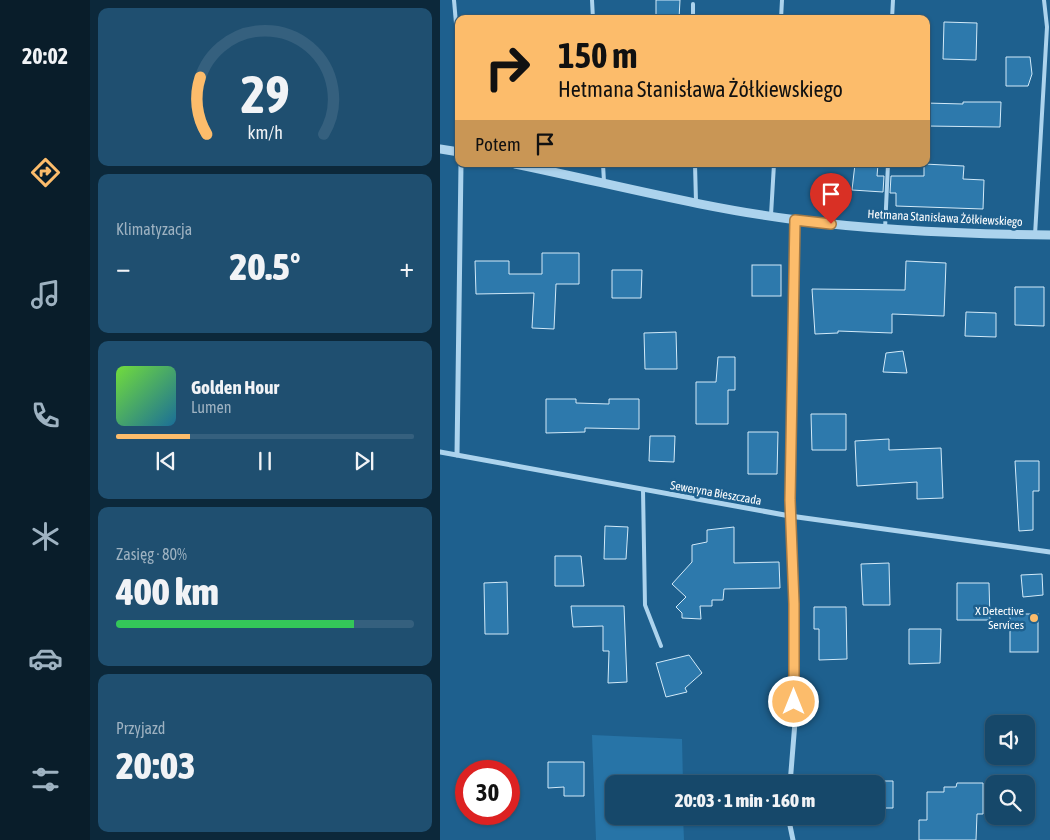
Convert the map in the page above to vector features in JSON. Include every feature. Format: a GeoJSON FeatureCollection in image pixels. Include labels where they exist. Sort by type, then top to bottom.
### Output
{"type":"FeatureCollection","features":[{"type":"Feature","properties":{"kind":"street"},"geometry":{"type":"LineString","coordinates":[[440,150],[455,152]]}},
{"type":"Feature","properties":{"kind":"street"},"geometry":{"type":"LineString","coordinates":[[457,455],[462,167]]}},
{"type":"Feature","properties":{"kind":"street","name":"Hetmana Stanisława Żółkiewskiego"},"geometry":{"type":"LineString","coordinates":[[530,167],[696,202],[795,220],[885,229],[1050,235]]}},
{"type":"Feature","properties":{"kind":"street"},"geometry":{"type":"LineString","coordinates":[[791,775],[794,722],[790,516],[795,220]]}},
{"type":"Feature","properties":{"kind":"street","name":"Seweryna Bieszczada"},"geometry":{"type":"LineString","coordinates":[[440,452],[790,516],[1050,552]]}},
{"type":"Feature","properties":{"kind":"street"},"geometry":{"type":"LineString","coordinates":[[790,825],[793,840]]}},
{"type":"Feature","properties":{"kind":"lane"},"geometry":{"type":"LineString","coordinates":[[454,0],[455,15]]}},
{"type":"Feature","properties":{"kind":"lane"},"geometry":{"type":"LineString","coordinates":[[592,0],[593,15]]}},
{"type":"Feature","properties":{"kind":"lane"},"geometry":{"type":"LineString","coordinates":[[781,15],[782,0]]}},
{"type":"Feature","properties":{"kind":"lane"},"geometry":{"type":"LineString","coordinates":[[892,15],[893,0]]}},
{"type":"Feature","properties":{"kind":"lane"},"geometry":{"type":"LineString","coordinates":[[1035,235],[1047,27],[1044,0]]}},
{"type":"Feature","properties":{"kind":"lane"},"geometry":{"type":"LineString","coordinates":[[692,4],[693,15]]}},
{"type":"Feature","properties":{"kind":"lane"},"geometry":{"type":"LineString","coordinates":[[603,167],[604,182]]}},
{"type":"Feature","properties":{"kind":"lane"},"geometry":{"type":"LineString","coordinates":[[695,167],[696,202]]}},
{"type":"Feature","properties":{"kind":"lane"},"geometry":{"type":"LineString","coordinates":[[771,216],[774,167]]}},
{"type":"Feature","properties":{"kind":"lane"},"geometry":{"type":"LineString","coordinates":[[885,229],[888,167]]}},
{"type":"Feature","properties":{"kind":"lane"},"geometry":{"type":"LineString","coordinates":[[643,490],[645,605],[661,646]]}},
{"type":"Feature","properties":{"kind":"shaded area"},"geometry":{"type":"Polygon","coordinates":[[[592,735],[682,739],[683,775],[605,775],[605,825],[683,825],[684,840],[596,840],[592,735]]]}},
{"type":"Feature","properties":{"kind":"building"},"geometry":{"type":"Polygon","coordinates":[[[656,0],[680,0],[679,15],[656,15],[656,0]]]}},
{"type":"Feature","properties":{"kind":"building"},"geometry":{"type":"Polygon","coordinates":[[[944,22],[977,23],[976,60],[943,59],[944,22]]]}},
{"type":"Feature","properties":{"kind":"building"},"geometry":{"type":"Polygon","coordinates":[[[1006,57],[1030,57],[1032,74],[1028,86],[1006,86],[1006,57]]]}},
{"type":"Feature","properties":{"kind":"building"},"geometry":{"type":"Polygon","coordinates":[[[963,102],[1001,102],[1000,127],[930,126],[930,103],[963,104],[963,102]]]}},
{"type":"Feature","properties":{"kind":"building"},"geometry":{"type":"Polygon","coordinates":[[[930,164],[964,166],[963,179],[984,180],[983,209],[896,206],[896,193],[890,193],[891,176],[924,176],[924,167],[930,167],[930,164]]]}},
{"type":"Feature","properties":{"kind":"building"},"geometry":{"type":"Polygon","coordinates":[[[855,167],[878,167],[877,176],[884,176],[883,192],[852,190],[855,167]]]}},
{"type":"Feature","properties":{"kind":"building"},"geometry":{"type":"Polygon","coordinates":[[[542,253],[579,253],[579,284],[556,284],[554,329],[532,328],[534,293],[476,294],[475,261],[509,261],[509,274],[542,274],[542,253]]]}},
{"type":"Feature","properties":{"kind":"building"},"geometry":{"type":"Polygon","coordinates":[[[906,261],[946,263],[944,316],[892,314],[892,333],[838,331],[838,333],[815,334],[812,289],[905,290],[906,261]]]}},
{"type":"Feature","properties":{"kind":"building"},"geometry":{"type":"Polygon","coordinates":[[[752,265],[781,265],[781,296],[752,296],[752,265]]]}},
{"type":"Feature","properties":{"kind":"building"},"geometry":{"type":"Polygon","coordinates":[[[612,270],[642,270],[641,298],[612,298],[612,270]]]}},
{"type":"Feature","properties":{"kind":"building"},"geometry":{"type":"Polygon","coordinates":[[[1015,287],[1044,287],[1044,326],[1015,325],[1015,287]]]}},
{"type":"Feature","properties":{"kind":"building"},"geometry":{"type":"Polygon","coordinates":[[[966,312],[996,313],[996,337],[965,336],[966,312]]]}},
{"type":"Feature","properties":{"kind":"building"},"geometry":{"type":"Polygon","coordinates":[[[676,332],[677,369],[645,369],[644,333],[676,332]]]}},
{"type":"Feature","properties":{"kind":"building"},"geometry":{"type":"Polygon","coordinates":[[[903,351],[907,373],[883,372],[886,353],[903,351]]]}},
{"type":"Feature","properties":{"kind":"building"},"geometry":{"type":"Polygon","coordinates":[[[718,357],[735,357],[735,390],[728,390],[728,424],[696,424],[696,382],[716,382],[718,357]]]}},
{"type":"Feature","properties":{"kind":"building"},"geometry":{"type":"Polygon","coordinates":[[[546,399],[576,399],[576,403],[609,404],[609,399],[639,399],[639,429],[585,428],[585,432],[546,433],[546,399]]]}},
{"type":"Feature","properties":{"kind":"building"},"geometry":{"type":"Polygon","coordinates":[[[811,414],[846,414],[846,450],[812,450],[811,414]]]}},
{"type":"Feature","properties":{"kind":"building"},"geometry":{"type":"Polygon","coordinates":[[[748,432],[778,432],[777,474],[748,474],[748,432]]]}},
{"type":"Feature","properties":{"kind":"building"},"geometry":{"type":"Polygon","coordinates":[[[650,436],[675,436],[674,462],[649,461],[650,436]]]}},
{"type":"Feature","properties":{"kind":"building"},"geometry":{"type":"Polygon","coordinates":[[[889,439],[889,450],[941,448],[943,498],[917,499],[917,482],[857,486],[855,441],[889,439]]]}},
{"type":"Feature","properties":{"kind":"building"},"geometry":{"type":"Polygon","coordinates":[[[1015,461],[1039,461],[1039,491],[1033,491],[1033,530],[1019,531],[1015,461]]]}},
{"type":"Feature","properties":{"kind":"building"},"geometry":{"type":"Polygon","coordinates":[[[605,526],[628,527],[626,559],[604,559],[605,526]]]}},
{"type":"Feature","properties":{"kind":"building"},"geometry":{"type":"Polygon","coordinates":[[[734,527],[734,563],[779,562],[780,588],[724,589],[723,600],[712,600],[712,606],[700,606],[701,619],[682,618],[682,613],[676,607],[686,597],[672,584],[692,562],[692,545],[707,542],[707,530],[734,527]]]}},
{"type":"Feature","properties":{"kind":"building"},"geometry":{"type":"Polygon","coordinates":[[[555,556],[581,556],[584,586],[555,586],[555,556]]]}},
{"type":"Feature","properties":{"kind":"building"},"geometry":{"type":"Polygon","coordinates":[[[889,563],[890,605],[863,605],[861,564],[889,563]]]}},
{"type":"Feature","properties":{"kind":"building"},"geometry":{"type":"Polygon","coordinates":[[[1042,574],[1043,595],[1023,597],[1021,575],[1042,574]]]}},
{"type":"Feature","properties":{"kind":"building"},"geometry":{"type":"Polygon","coordinates":[[[507,582],[508,634],[485,634],[484,583],[507,582]]]}},
{"type":"Feature","properties":{"kind":"building"},"geometry":{"type":"Polygon","coordinates":[[[957,583],[989,583],[990,620],[957,620],[957,583]]]}},
{"type":"Feature","properties":{"kind":"building"},"geometry":{"type":"Polygon","coordinates":[[[571,606],[624,606],[627,682],[608,683],[609,651],[603,651],[603,626],[573,627],[571,606]]]}},
{"type":"Feature","properties":{"kind":"building"},"geometry":{"type":"Polygon","coordinates":[[[814,607],[846,607],[847,659],[819,660],[819,629],[814,629],[814,607]]]}},
{"type":"Feature","properties":{"kind":"building"},"geometry":{"type":"Polygon","coordinates":[[[1010,614],[1038,614],[1038,652],[1010,652],[1010,614]]]}},
{"type":"Feature","properties":{"kind":"building"},"geometry":{"type":"Polygon","coordinates":[[[909,629],[941,629],[940,663],[909,664],[909,629]]]}},
{"type":"Feature","properties":{"kind":"building"},"geometry":{"type":"Polygon","coordinates":[[[689,655],[702,673],[685,688],[687,692],[666,697],[656,663],[689,655]]]}},
{"type":"Feature","properties":{"kind":"building"},"geometry":{"type":"Polygon","coordinates":[[[548,762],[584,762],[584,796],[564,796],[564,787],[548,788],[548,762]]]}},
{"type":"Feature","properties":{"kind":"building"},"geometry":{"type":"Polygon","coordinates":[[[885,781],[893,781],[893,808],[885,808],[885,781]]]}},
{"type":"Feature","properties":{"kind":"building"},"geometry":{"type":"Polygon","coordinates":[[[957,783],[983,783],[983,814],[977,814],[976,840],[919,840],[919,820],[927,820],[927,792],[944,792],[944,787],[956,787],[957,783]]]}},
{"type":"Feature","properties":{"kind":"place","name":"X Detective Services"},"geometry":{"type":"Point","coordinates":[1034,618]}},
{"type":"Feature","properties":{"kind":"route"},"geometry":{"type":"LineString","coordinates":[[794,702],[794,604],[790,500],[795,220],[831,224]]}}]}
